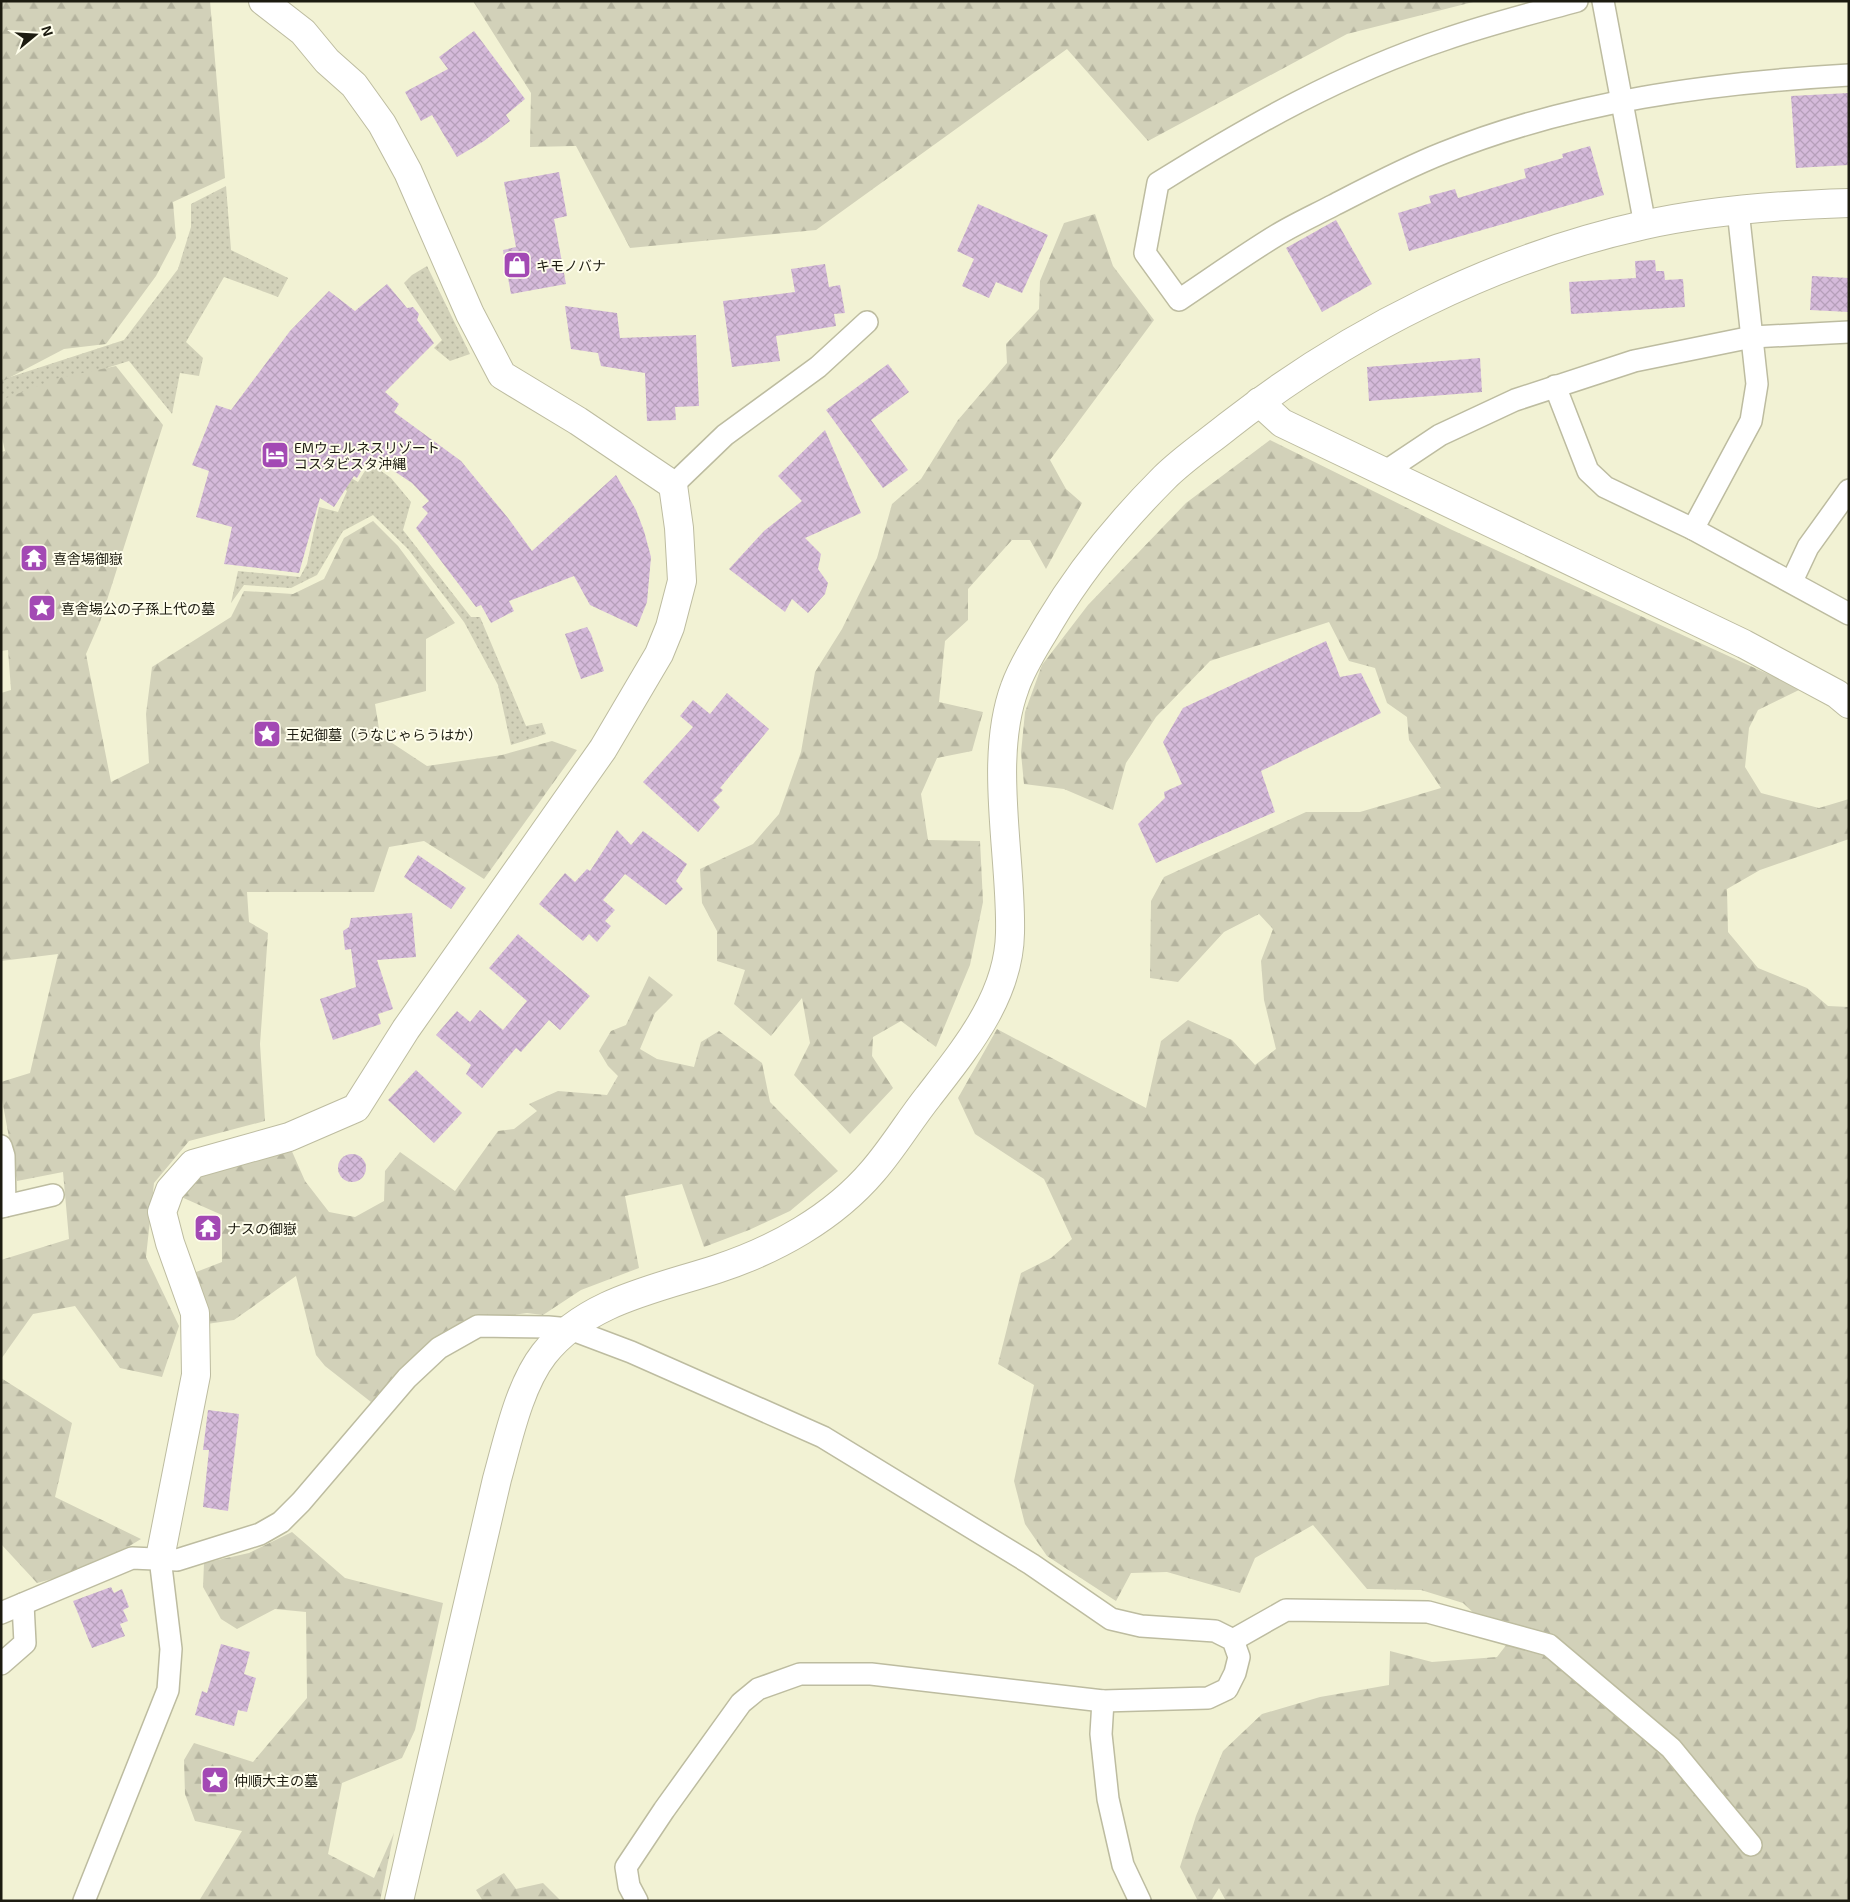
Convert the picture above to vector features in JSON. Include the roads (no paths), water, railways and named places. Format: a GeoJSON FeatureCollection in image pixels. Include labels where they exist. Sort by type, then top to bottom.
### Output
{"type":"FeatureCollection","features":[{"type":"Feature","properties":{"kind":"street"},"geometry":{"type":"LineString","coordinates":[[84,1901],[168,1690],[171,1649],[160,1558],[188,1427],[196,1375],[195,1313],[170,1243],[162,1212],[170,1190],[193,1164],[289,1137],[356,1108],[406,1030],[603,749],[659,654],[670,627],[682,581],[679,528],[673,485],[578,420],[502,375],[470,314],[408,172],[382,124],[354,85],[327,61],[303,32],[263,1]]}},
{"type":"Feature","properties":{"kind":"street"},"geometry":{"type":"LineString","coordinates":[[1577,1],[1445,39],[1393,59],[1309,96],[1237,134],[1158,183],[1145,253],[1179,300],[1278,234],[1386,178],[1443,153],[1502,132],[1563,114],[1621,100],[1756,80],[1849,75]]}},
{"type":"Feature","properties":{"kind":"street"},"geometry":{"type":"LineString","coordinates":[[1603,1],[1645,225]]}},
{"type":"Feature","properties":{"kind":"street"},"geometry":{"type":"LineString","coordinates":[[400,1901],[497,1479],[516,1411],[541,1358],[570,1329],[602,1308],[768,1250],[819,1220],[871,1174],[960,1056],[988,1011],[1005,970],[1010,938],[1003,795],[1006,731],[1014,690],[1028,660],[1058,607],[1097,550],[1168,474],[1259,402],[1353,341],[1420,305],[1560,249],[1645,225],[1738,210],[1849,203]]}},
{"type":"Feature","properties":{"kind":"street"},"geometry":{"type":"LineString","coordinates":[[1693,529],[1751,421],[1757,384],[1738,210]]}},
{"type":"Feature","properties":{"kind":"street"},"geometry":{"type":"LineString","coordinates":[[673,485],[726,435],[818,367],[867,322]]}},
{"type":"Feature","properties":{"kind":"street"},"geometry":{"type":"LineString","coordinates":[[1383,473],[1440,435],[1514,400],[1634,360],[1752,337],[1849,332]]}},
{"type":"Feature","properties":{"kind":"street"},"geometry":{"type":"LineString","coordinates":[[1555,386],[1588,471],[1605,487],[1626,499],[1693,529],[1849,614]]}},
{"type":"Feature","properties":{"kind":"street"},"geometry":{"type":"LineString","coordinates":[[1259,402],[1282,423],[1845,693]]}},
{"type":"Feature","properties":{"kind":"street"},"geometry":{"type":"LineString","coordinates":[[1792,582],[1808,547],[1849,490]]}},
{"type":"Feature","properties":{"kind":"street"},"geometry":{"type":"LineString","coordinates":[[1,1146],[4,1156],[3,1206],[53,1195]]}},
{"type":"Feature","properties":{"kind":"street"},"geometry":{"type":"LineString","coordinates":[[1,1613],[132,1558],[177,1560],[260,1534],[281,1522],[348,1449],[407,1378],[439,1348],[478,1326],[570,1329],[631,1352],[823,1437],[1032,1564],[1111,1619],[1141,1626],[1215,1630],[1233,1640],[1240,1656],[1235,1673],[1227,1689],[1208,1698],[1103,1701],[871,1674],[800,1674],[758,1689],[741,1703],[664,1810],[626,1867],[629,1886],[637,1901]]}},
{"type":"Feature","properties":{"kind":"street"},"geometry":{"type":"LineString","coordinates":[[1,1664],[25,1643],[23,1604]]}},
{"type":"Feature","properties":{"kind":"street"},"geometry":{"type":"LineString","coordinates":[[1233,1640],[1286,1610],[1305,1610],[1428,1612],[1549,1645],[1671,1748],[1751,1845]]}},
{"type":"Feature","properties":{"kind":"street"},"geometry":{"type":"LineString","coordinates":[[1103,1701],[1101,1734],[1108,1799],[1123,1866],[1140,1901]]}},
{"type":"Feature","properties":{"kind":"place","name":"キモノバナ"},"geometry":{"type":"Point","coordinates":[517,265]}},
{"type":"Feature","properties":{"kind":"place","name":"EMウェルネスリゾート コスタビスタ沖縄"},"geometry":{"type":"Point","coordinates":[275,455]}},
{"type":"Feature","properties":{"kind":"place","name":"喜舎場御嶽"},"geometry":{"type":"Point","coordinates":[34,558]}},
{"type":"Feature","properties":{"kind":"place","name":"喜舎場公の子孫上代の墓"},"geometry":{"type":"Point","coordinates":[42,608]}},
{"type":"Feature","properties":{"kind":"place","name":"王妃御墓（うなじゃらうはか）"},"geometry":{"type":"Point","coordinates":[267,734]}},
{"type":"Feature","properties":{"kind":"place","name":"ナスの御嶽"},"geometry":{"type":"Point","coordinates":[208,1228]}},
{"type":"Feature","properties":{"kind":"place","name":"仲順大主の墓"},"geometry":{"type":"Point","coordinates":[215,1780]}}]}
